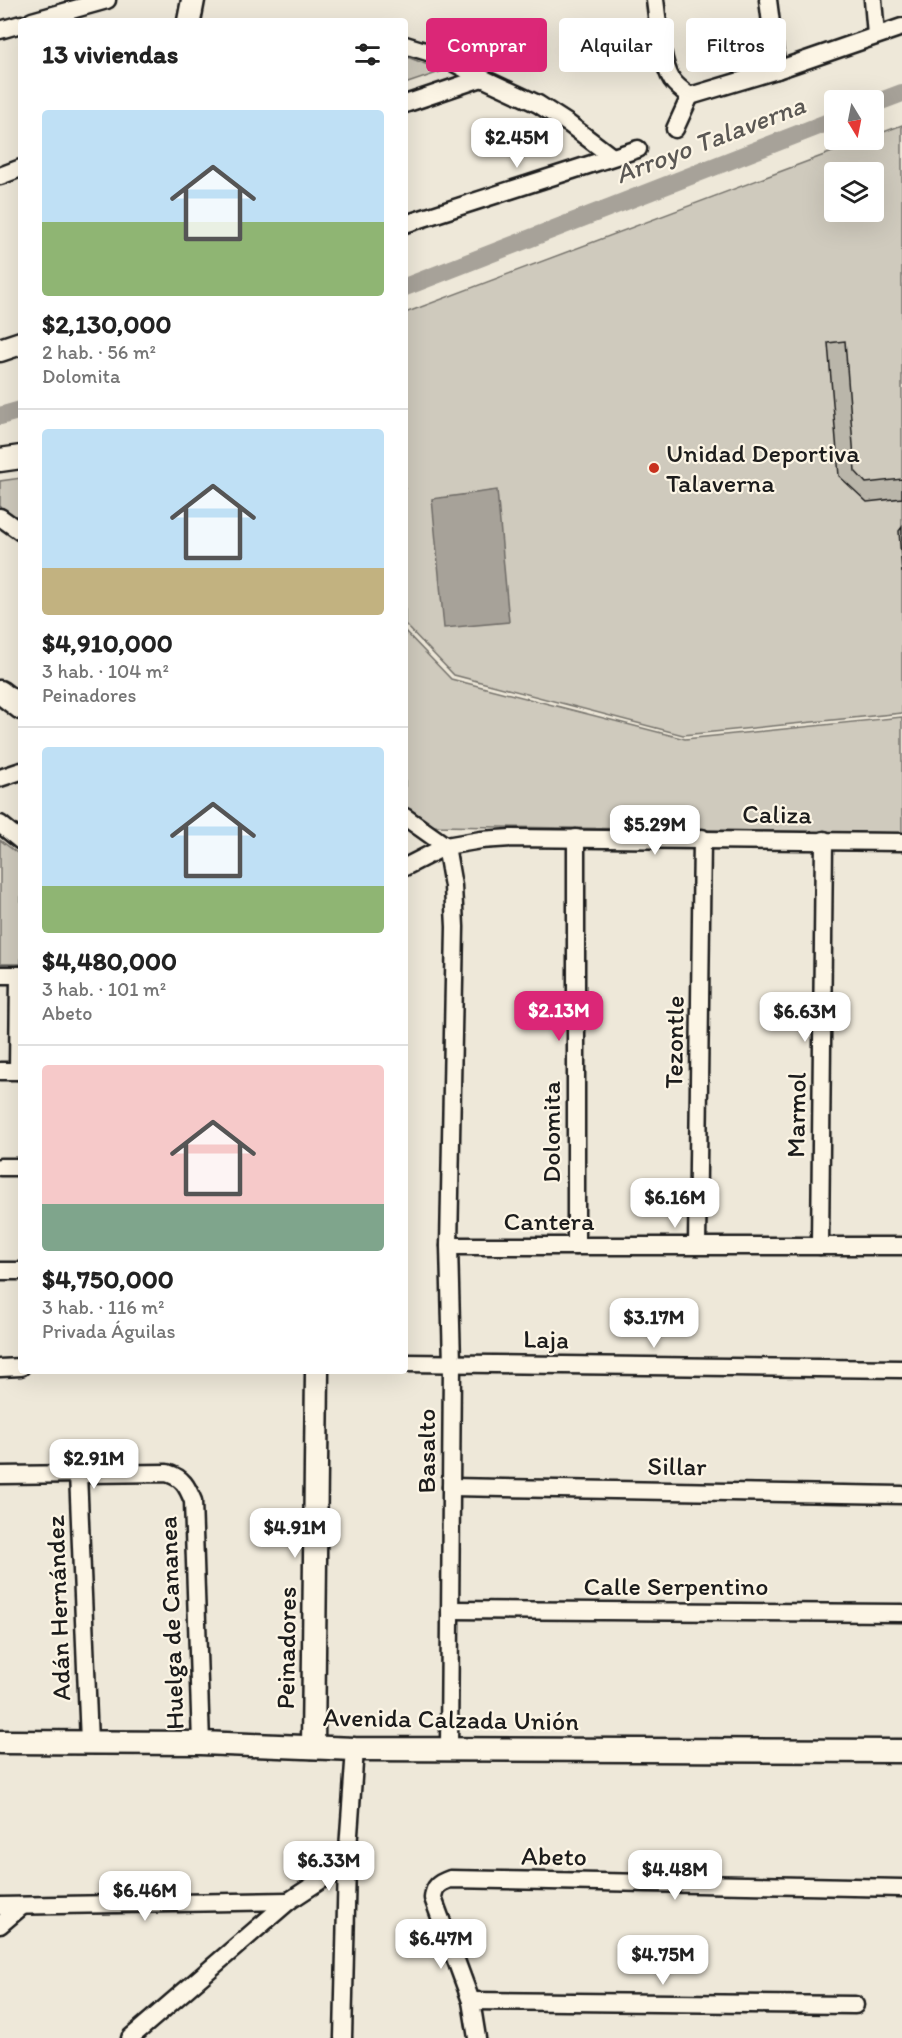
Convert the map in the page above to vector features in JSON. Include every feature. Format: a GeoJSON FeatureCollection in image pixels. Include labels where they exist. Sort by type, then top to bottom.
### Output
{"type":"FeatureCollection","features":[{"type":"Feature","properties":{"kind":"street"},"geometry":{"type":"LineString","coordinates":[[43,18],[107,0]]}},
{"type":"Feature","properties":{"kind":"street"},"geometry":{"type":"LineString","coordinates":[[190,18],[193,0]]}},
{"type":"Feature","properties":{"kind":"street"},"geometry":{"type":"LineString","coordinates":[[655,0],[658,27],[671,78],[678,88],[690,96]]}},
{"type":"Feature","properties":{"kind":"street"},"geometry":{"type":"LineString","coordinates":[[768,0],[770,18]]}},
{"type":"Feature","properties":{"kind":"street"},"geometry":{"type":"LineString","coordinates":[[873,0],[876,35]]}},
{"type":"Feature","properties":{"kind":"street"},"geometry":{"type":"LineString","coordinates":[[0,30],[18,25]]}},
{"type":"Feature","properties":{"kind":"street"},"geometry":{"type":"LineString","coordinates":[[786,66],[902,27]]}},
{"type":"Feature","properties":{"kind":"street"},"geometry":{"type":"LineString","coordinates":[[408,46],[441,56],[538,104],[611,156]]}},
{"type":"Feature","properties":{"kind":"street"},"geometry":{"type":"LineString","coordinates":[[675,129],[690,96],[767,72]]}},
{"type":"Feature","properties":{"kind":"street"},"geometry":{"type":"LineString","coordinates":[[408,103],[482,78]]}},
{"type":"Feature","properties":{"kind":"street"},"geometry":{"type":"LineString","coordinates":[[408,223],[611,156],[639,149]]}},
{"type":"Feature","properties":{"kind":"street"},"geometry":{"type":"LineString","coordinates":[[0,176],[18,169]]}},
{"type":"Feature","properties":{"kind":"street"},"geometry":{"type":"LineString","coordinates":[[0,350],[18,344]]}},
{"type":"Feature","properties":{"kind":"street"},"geometry":{"type":"LineString","coordinates":[[0,460],[18,457]]}},
{"type":"Feature","properties":{"kind":"street"},"geometry":{"type":"LineString","coordinates":[[0,517],[18,530]]}},
{"type":"Feature","properties":{"kind":"street"},"geometry":{"type":"LineString","coordinates":[[0,692],[18,706]]}},
{"type":"Feature","properties":{"kind":"street"},"geometry":{"type":"LineString","coordinates":[[0,778],[18,772]]}},
{"type":"Feature","properties":{"kind":"street"},"geometry":{"type":"LineString","coordinates":[[408,819],[446,846]]}},
{"type":"Feature","properties":{"kind":"street"},"geometry":{"type":"LineString","coordinates":[[0,824],[18,839]]}},
{"type":"Feature","properties":{"kind":"street","name":"Caliza"},"geometry":{"type":"LineString","coordinates":[[408,865],[446,846],[511,838],[702,838],[902,842]]}},
{"type":"Feature","properties":{"kind":"street","name":"Dolomita"},"geometry":{"type":"LineString","coordinates":[[576,838],[576,1246]]}},
{"type":"Feature","properties":{"kind":"street","name":"Tezontle"},"geometry":{"type":"LineString","coordinates":[[697,1246],[702,838]]}},
{"type":"Feature","properties":{"kind":"street","name":"Marmol"},"geometry":{"type":"LineString","coordinates":[[820,1246],[824,840]]}},
{"type":"Feature","properties":{"kind":"street","name":"Basalto"},"geometry":{"type":"LineString","coordinates":[[446,846],[453,886],[455,927],[449,1246],[452,1364],[449,1748]]}},
{"type":"Feature","properties":{"kind":"street"},"geometry":{"type":"LineString","coordinates":[[0,975],[18,975]]}},
{"type":"Feature","properties":{"kind":"street"},"geometry":{"type":"LineString","coordinates":[[0,1071],[18,1071]]}},
{"type":"Feature","properties":{"kind":"street"},"geometry":{"type":"LineString","coordinates":[[0,1167],[18,1167]]}},
{"type":"Feature","properties":{"kind":"street","name":"Cantera"},"geometry":{"type":"LineString","coordinates":[[449,1246],[902,1246]]}},
{"type":"Feature","properties":{"kind":"street"},"geometry":{"type":"LineString","coordinates":[[0,1271],[18,1271]]}},
{"type":"Feature","properties":{"kind":"street","name":"Laja"},"geometry":{"type":"LineString","coordinates":[[408,1363],[902,1369]]}},
{"type":"Feature","properties":{"kind":"street"},"geometry":{"type":"LineString","coordinates":[[0,1368],[18,1367]]}},
{"type":"Feature","properties":{"kind":"street","name":"Peinadores"},"geometry":{"type":"LineString","coordinates":[[313,1747],[317,1374]]}},
{"type":"Feature","properties":{"kind":"street"},"geometry":{"type":"LineString","coordinates":[[0,1475],[78,1473]]}},
{"type":"Feature","properties":{"kind":"street","name":"Huelga de Cananea"},"geometry":{"type":"LineString","coordinates":[[78,1473],[167,1473],[179,1477],[187,1485],[193,1501],[201,1743]]}},
{"type":"Feature","properties":{"kind":"street","name":"Adán Hernández"},"geometry":{"type":"LineString","coordinates":[[78,1473],[89,1742]]}},
{"type":"Feature","properties":{"kind":"street","name":"Sillar"},"geometry":{"type":"LineString","coordinates":[[451,1487],[902,1495]]}},
{"type":"Feature","properties":{"kind":"street","name":"Calle Serpentino"},"geometry":{"type":"LineString","coordinates":[[450,1610],[902,1613]]}},
{"type":"Feature","properties":{"kind":"street","name":"Avenida Calzada Unión"},"geometry":{"type":"LineString","coordinates":[[0,1742],[201,1743],[355,1749],[902,1751]]}},
{"type":"Feature","properties":{"kind":"street"},"geometry":{"type":"LineString","coordinates":[[343,2038],[348,1863],[355,1749]]}},
{"type":"Feature","properties":{"kind":"street"},"geometry":{"type":"LineString","coordinates":[[130,2038],[289,1901],[348,1863]]}},
{"type":"Feature","properties":{"kind":"street","name":"Abeto"},"geometry":{"type":"LineString","coordinates":[[471,2001],[433,1898],[434,1889],[440,1883],[450,1880],[902,1888]]}},
{"type":"Feature","properties":{"kind":"street"},"geometry":{"type":"LineString","coordinates":[[0,1906],[289,1901]]}},
{"type":"Feature","properties":{"kind":"street"},"geometry":{"type":"LineString","coordinates":[[0,1925],[21,1907]]}},
{"type":"Feature","properties":{"kind":"street"},"geometry":{"type":"LineString","coordinates":[[477,2038],[471,2001],[855,2005]]}},
{"type":"Feature","properties":{"kind":"shaded area"},"geometry":{"type":"Polygon","coordinates":[[[408,57],[426,64],[426,72],[440,72],[408,83],[408,57]]]}},
{"type":"Feature","properties":{"kind":"shaded area","name":"Unidad Deportiva Talaverna"},"geometry":{"type":"Polygon","coordinates":[[[902,125],[902,713],[683,735],[454,675],[408,627],[408,312],[837,150],[884,150],[884,132],[902,125]]]}},
{"type":"Feature","properties":{"kind":"shaded area"},"geometry":{"type":"Polygon","coordinates":[[[18,478],[18,522],[0,508],[0,481],[18,478]]]}},
{"type":"Feature","properties":{"kind":"shaded area"},"geometry":{"type":"Polygon","coordinates":[[[497,490],[509,622],[444,628],[432,499],[497,490]]]}},
{"type":"Feature","properties":{"kind":"shaded area"},"geometry":{"type":"Polygon","coordinates":[[[408,634],[451,679],[685,739],[902,717],[902,833],[433,826],[408,809],[408,634]]]}},
{"type":"Feature","properties":{"kind":"shaded area"},"geometry":{"type":"Polygon","coordinates":[[[0,840],[18,854],[18,964],[0,964],[0,840]]]}},
{"type":"Feature","properties":{"kind":"building"},"geometry":{"type":"Polygon","coordinates":[[[845,341],[855,471],[866,483],[902,479],[902,498],[867,502],[839,476],[828,343],[845,341]]]}},
{"type":"Feature","properties":{"kind":"building"},"geometry":{"type":"Polygon","coordinates":[[[902,527],[902,573],[899,531],[902,527]]]}},
{"type":"Feature","properties":{"kind":"waterway","name":"Arroyo Talaverna"},"geometry":{"type":"LineString","coordinates":[[884,100],[902,93]]}},
{"type":"Feature","properties":{"kind":"waterway","name":"Arroyo Talaverna"},"geometry":{"type":"LineString","coordinates":[[408,286],[824,124]]}},
{"type":"Feature","properties":{"kind":"waterway","name":"Arroyo Talaverna"},"geometry":{"type":"LineString","coordinates":[[0,416],[18,411]]}},
{"type":"Feature","properties":{"kind":"place","name":"Unidad Deportiva Talaverna"},"geometry":{"type":"Point","coordinates":[654,468]}}]}
